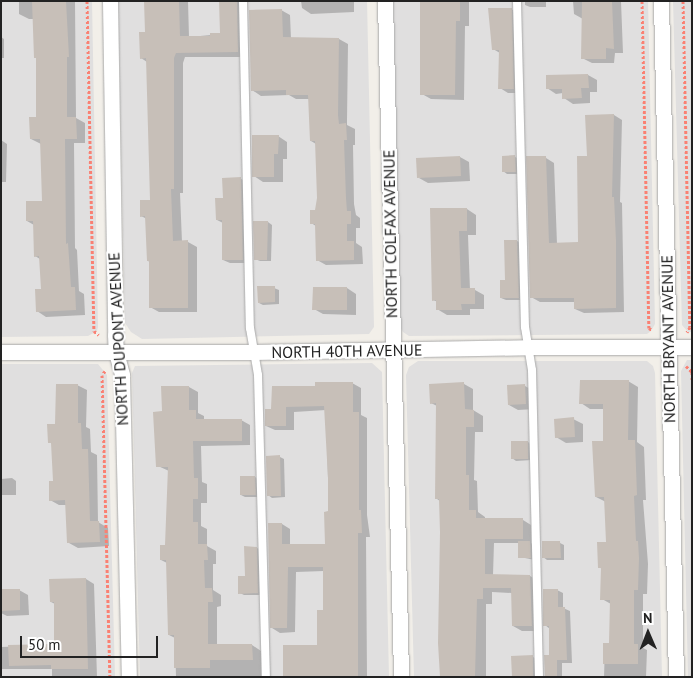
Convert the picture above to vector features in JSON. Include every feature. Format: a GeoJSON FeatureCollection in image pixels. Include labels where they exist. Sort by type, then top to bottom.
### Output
{"type":"FeatureCollection","features":[{"type":"Feature","properties":{"kind":"street","name":"NORTH DUPONT AVENUE"},"geometry":{"type":"LineString","coordinates":[[110,1],[116,352],[122,375],[129,677]]}},
{"type":"Feature","properties":{"kind":"street","name":"NORTH COLFAX AVENUE"},"geometry":{"type":"LineString","coordinates":[[385,1],[401,677]]}},
{"type":"Feature","properties":{"kind":"street","name":"NORTH BRYANT AVENUE"},"geometry":{"type":"LineString","coordinates":[[661,1],[676,677]]}},
{"type":"Feature","properties":{"kind":"street","name":"NORTH 40TH AVENUE"},"geometry":{"type":"LineString","coordinates":[[1,352],[253,352],[528,347],[692,347]]}},
{"type":"Feature","properties":{"kind":"lane"},"geometry":{"type":"LineString","coordinates":[[243,1],[250,328],[258,375],[266,677]]}},
{"type":"Feature","properties":{"kind":"lane"},"geometry":{"type":"LineString","coordinates":[[517,1],[525,327],[532,373],[539,677]]}},
{"type":"Feature","properties":{"kind":"path"},"geometry":{"type":"LineString","coordinates":[[87,1],[94,330],[99,336]]}},
{"type":"Feature","properties":{"kind":"path"},"geometry":{"type":"LineString","coordinates":[[642,1],[649,328],[654,333]]}},
{"type":"Feature","properties":{"kind":"path"},"geometry":{"type":"LineString","coordinates":[[683,1],[690,327],[686,332]]}},
{"type":"Feature","properties":{"kind":"path"},"geometry":{"type":"LineString","coordinates":[[686,366],[692,372],[692,380]]}},
{"type":"Feature","properties":{"kind":"path"},"geometry":{"type":"LineString","coordinates":[[105,370],[102,375],[110,677]]}},
{"type":"Feature","properties":{"kind":"shaded area"},"geometry":{"type":"Polygon","coordinates":[[[1,1],[92,1],[98,327],[97,331],[88,336],[1,337],[1,1]]]}},
{"type":"Feature","properties":{"kind":"shaded area"},"geometry":{"type":"Polygon","coordinates":[[[118,1],[367,1],[374,327],[369,334],[142,339],[131,332],[125,323],[118,1]]]}},
{"type":"Feature","properties":{"kind":"shaded area"},"geometry":{"type":"Polygon","coordinates":[[[393,1],[648,1],[655,324],[651,331],[647,334],[409,336],[403,332],[399,325],[393,1]]]}},
{"type":"Feature","properties":{"kind":"shaded area"},"geometry":{"type":"Polygon","coordinates":[[[673,1],[692,1],[692,332],[688,332],[682,325],[673,1]]]}},
{"type":"Feature","properties":{"kind":"shaded area"},"geometry":{"type":"Polygon","coordinates":[[[687,360],[692,360],[692,677],[688,677],[681,371],[687,360]]]}},
{"type":"Feature","properties":{"kind":"shaded area"},"geometry":{"type":"Polygon","coordinates":[[[418,361],[647,361],[653,366],[655,373],[662,677],[414,677],[406,375],[409,367],[418,361]]]}},
{"type":"Feature","properties":{"kind":"shaded area"},"geometry":{"type":"Polygon","coordinates":[[[372,363],[382,372],[389,677],[140,677],[132,373],[135,366],[372,363]]]}},
{"type":"Feature","properties":{"kind":"shaded area"},"geometry":{"type":"Polygon","coordinates":[[[1,364],[98,364],[107,375],[115,677],[1,677],[1,364]]]}},
{"type":"Feature","properties":{"kind":"building"},"geometry":{"type":"Polygon","coordinates":[[[32,1],[66,1],[69,57],[67,57],[67,117],[76,117],[77,139],[65,139],[66,244],[68,243],[71,287],[75,287],[76,310],[36,312],[35,289],[41,289],[39,256],[34,257],[33,221],[26,221],[26,201],[42,201],[40,139],[30,139],[29,117],[36,117],[36,58],[34,58],[32,1]]]}},
{"type":"Feature","properties":{"kind":"building"},"geometry":{"type":"Polygon","coordinates":[[[144,1],[179,1],[180,36],[210,36],[210,33],[220,33],[219,1],[237,1],[238,52],[176,53],[174,58],[174,189],[171,189],[173,241],[188,240],[188,308],[149,308],[149,261],[147,261],[145,216],[140,217],[140,200],[150,200],[146,58],[140,59],[139,32],[145,32],[144,1]]]}},
{"type":"Feature","properties":{"kind":"building"},"geometry":{"type":"Polygon","coordinates":[[[420,1],[460,1],[460,21],[456,21],[455,95],[420,95],[420,1]]]}},
{"type":"Feature","properties":{"kind":"building"},"geometry":{"type":"Polygon","coordinates":[[[582,1],[612,1],[614,49],[606,48],[606,59],[581,59],[582,1]]]}},
{"type":"Feature","properties":{"kind":"building"},"geometry":{"type":"Polygon","coordinates":[[[488,8],[512,8],[514,89],[498,89],[499,50],[492,50],[488,8]]]}},
{"type":"Feature","properties":{"kind":"building"},"geometry":{"type":"Polygon","coordinates":[[[282,9],[283,37],[339,38],[338,115],[339,124],[346,123],[347,140],[344,140],[346,198],[347,211],[351,211],[351,224],[347,224],[347,241],[354,241],[354,260],[316,261],[315,224],[310,224],[310,210],[315,210],[317,198],[315,141],[310,141],[308,95],[286,95],[286,90],[251,91],[249,10],[282,9]]]}},
{"type":"Feature","properties":{"kind":"building"},"geometry":{"type":"Polygon","coordinates":[[[588,74],[589,88],[581,88],[582,98],[562,99],[562,89],[546,89],[546,75],[588,74]]]}},
{"type":"Feature","properties":{"kind":"building"},"geometry":{"type":"Polygon","coordinates":[[[614,114],[612,197],[614,197],[616,241],[616,308],[574,309],[574,298],[530,298],[526,156],[546,156],[549,243],[578,242],[577,156],[587,156],[585,115],[614,114]]]}},
{"type":"Feature","properties":{"kind":"building"},"geometry":{"type":"Polygon","coordinates":[[[252,135],[279,135],[278,154],[274,154],[274,177],[252,177],[252,135]]]}},
{"type":"Feature","properties":{"kind":"building"},"geometry":{"type":"Polygon","coordinates":[[[515,155],[516,172],[502,172],[502,156],[515,155]]]}},
{"type":"Feature","properties":{"kind":"building"},"geometry":{"type":"Polygon","coordinates":[[[460,156],[461,176],[417,178],[416,158],[460,156]]]}},
{"type":"Feature","properties":{"kind":"building"},"geometry":{"type":"Polygon","coordinates":[[[241,177],[243,260],[222,260],[222,220],[216,220],[215,198],[223,198],[222,178],[241,177]]]}},
{"type":"Feature","properties":{"kind":"building"},"geometry":{"type":"Polygon","coordinates":[[[430,208],[467,208],[467,231],[459,231],[461,288],[475,288],[475,304],[461,304],[462,310],[436,310],[436,300],[432,301],[430,208]]]}},
{"type":"Feature","properties":{"kind":"building"},"geometry":{"type":"Polygon","coordinates":[[[253,221],[268,221],[267,260],[254,260],[253,221]]]}},
{"type":"Feature","properties":{"kind":"building"},"geometry":{"type":"Polygon","coordinates":[[[504,240],[517,240],[519,298],[500,298],[500,280],[505,280],[504,240]]]}},
{"type":"Feature","properties":{"kind":"building"},"geometry":{"type":"Polygon","coordinates":[[[257,286],[275,286],[275,302],[258,303],[257,286]]]}},
{"type":"Feature","properties":{"kind":"building"},"geometry":{"type":"Polygon","coordinates":[[[313,287],[347,287],[347,310],[312,310],[313,287]]]}},
{"type":"Feature","properties":{"kind":"building"},"geometry":{"type":"Polygon","coordinates":[[[580,380],[629,380],[628,440],[635,440],[637,495],[634,496],[636,541],[638,541],[639,558],[638,590],[634,590],[634,644],[638,644],[638,664],[603,664],[603,643],[609,643],[610,600],[600,600],[601,568],[598,568],[597,542],[606,542],[604,497],[595,497],[592,441],[603,441],[603,404],[579,404],[580,380]]]}},
{"type":"Feature","properties":{"kind":"building"},"geometry":{"type":"Polygon","coordinates":[[[315,382],[353,382],[353,412],[359,412],[359,510],[361,510],[362,533],[358,533],[358,677],[283,677],[283,645],[317,645],[317,610],[323,610],[323,567],[288,567],[287,628],[270,628],[268,523],[282,523],[282,544],[325,544],[324,512],[328,511],[328,478],[324,406],[286,407],[286,426],[265,426],[265,409],[271,409],[272,386],[315,386],[315,382]]]}},
{"type":"Feature","properties":{"kind":"building"},"geometry":{"type":"Polygon","coordinates":[[[464,382],[465,409],[474,410],[474,427],[466,427],[466,475],[469,475],[469,510],[476,510],[476,518],[523,518],[523,539],[485,539],[485,574],[530,575],[532,626],[512,626],[511,588],[483,588],[483,599],[477,599],[475,677],[440,677],[438,643],[440,532],[439,499],[435,499],[436,403],[430,404],[429,384],[464,382]]]}},
{"type":"Feature","properties":{"kind":"building"},"geometry":{"type":"Polygon","coordinates":[[[56,384],[78,384],[78,423],[81,423],[82,449],[88,449],[90,521],[99,521],[100,542],[67,543],[65,500],[49,501],[49,481],[53,481],[51,443],[48,443],[47,424],[55,424],[56,384]]]}},
{"type":"Feature","properties":{"kind":"building"},"geometry":{"type":"Polygon","coordinates":[[[525,384],[526,404],[508,405],[507,385],[525,384]]]}},
{"type":"Feature","properties":{"kind":"building"},"geometry":{"type":"Polygon","coordinates":[[[161,386],[189,386],[189,410],[196,410],[196,419],[242,419],[242,441],[193,441],[194,478],[198,478],[198,499],[193,499],[193,522],[198,522],[198,544],[207,544],[208,560],[204,560],[205,588],[212,588],[213,602],[208,602],[208,644],[252,644],[253,660],[210,660],[210,668],[174,668],[174,635],[168,635],[166,560],[160,560],[160,545],[165,545],[168,467],[156,467],[153,412],[162,411],[161,386]]]}},
{"type":"Feature","properties":{"kind":"building"},"geometry":{"type":"Polygon","coordinates":[[[574,417],[575,437],[555,438],[554,419],[574,417]]]}},
{"type":"Feature","properties":{"kind":"building"},"geometry":{"type":"Polygon","coordinates":[[[511,441],[528,441],[528,459],[511,459],[511,441]]]}},
{"type":"Feature","properties":{"kind":"building"},"geometry":{"type":"Polygon","coordinates":[[[280,455],[281,496],[267,496],[266,456],[280,455]]]}},
{"type":"Feature","properties":{"kind":"building"},"geometry":{"type":"Polygon","coordinates":[[[240,476],[255,476],[256,495],[240,495],[240,476]]]}},
{"type":"Feature","properties":{"kind":"building"},"geometry":{"type":"Polygon","coordinates":[[[518,541],[530,541],[531,558],[518,558],[518,541]]]}},
{"type":"Feature","properties":{"kind":"building"},"geometry":{"type":"Polygon","coordinates":[[[542,541],[560,541],[561,558],[542,558],[542,541]]]}},
{"type":"Feature","properties":{"kind":"building"},"geometry":{"type":"Polygon","coordinates":[[[244,546],[257,547],[258,593],[238,594],[238,576],[245,576],[244,546]]]}},
{"type":"Feature","properties":{"kind":"building"},"geometry":{"type":"Polygon","coordinates":[[[86,578],[88,669],[51,669],[51,665],[9,666],[8,645],[54,644],[54,602],[50,602],[49,579],[86,578]]]}},
{"type":"Feature","properties":{"kind":"building"},"geometry":{"type":"Polygon","coordinates":[[[1,589],[20,589],[20,610],[1,611],[1,589]]]}},
{"type":"Feature","properties":{"kind":"building"},"geometry":{"type":"Polygon","coordinates":[[[543,589],[558,589],[558,607],[565,607],[567,660],[557,660],[557,677],[545,677],[544,655],[549,655],[549,626],[543,626],[543,589]]]}},
{"type":"Feature","properties":{"kind":"building"},"geometry":{"type":"Polygon","coordinates":[[[533,655],[533,677],[512,677],[511,656],[533,655]]]}}]}
